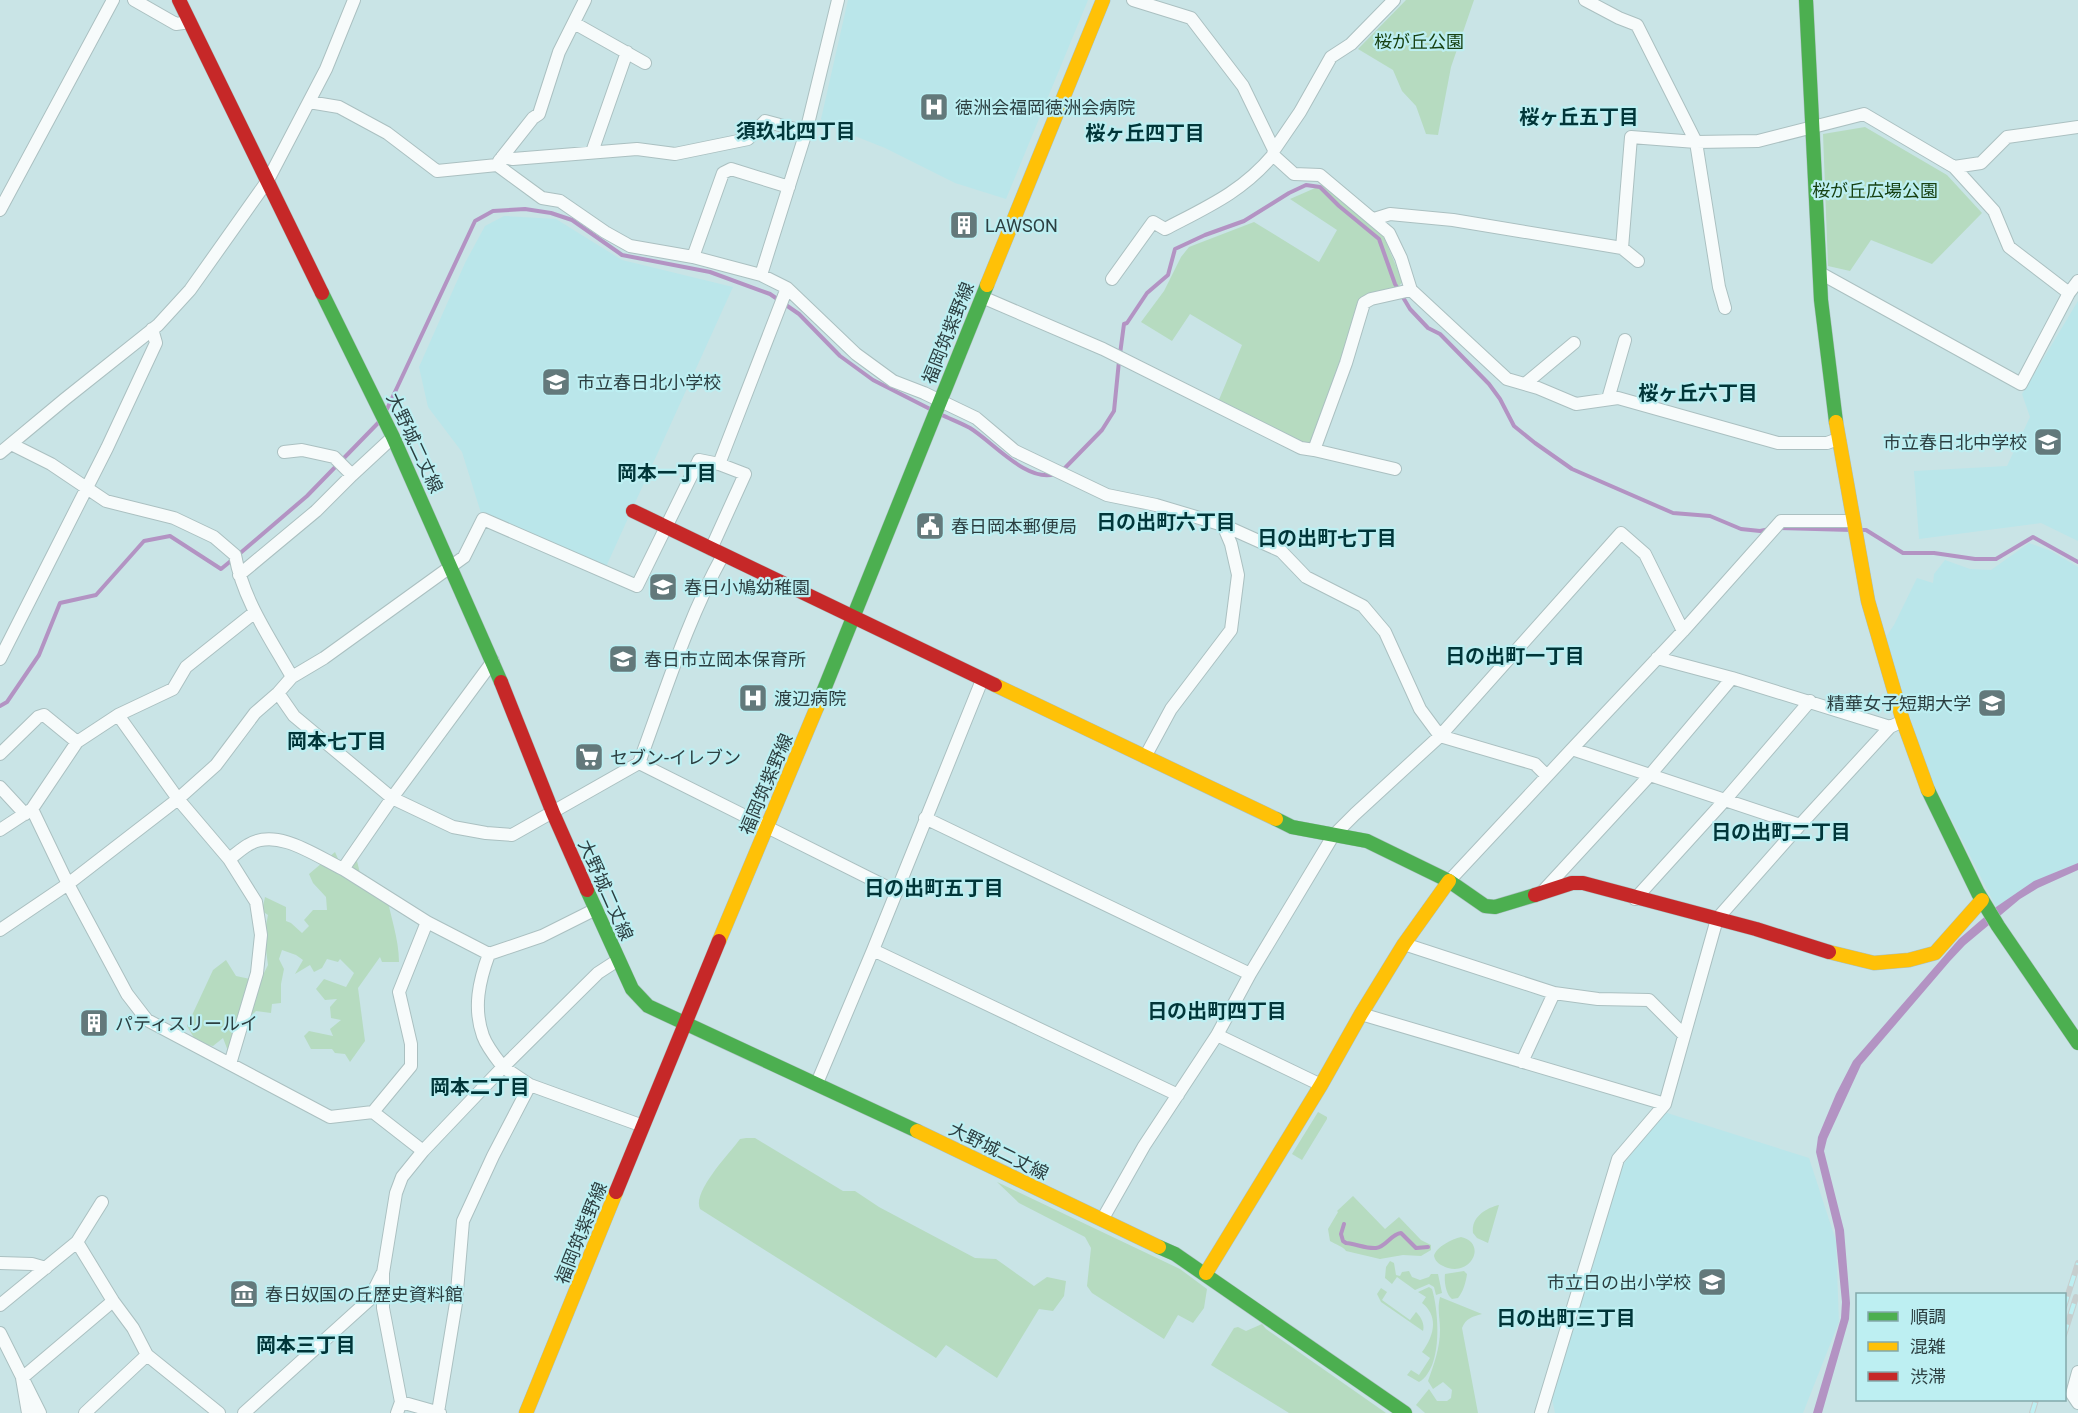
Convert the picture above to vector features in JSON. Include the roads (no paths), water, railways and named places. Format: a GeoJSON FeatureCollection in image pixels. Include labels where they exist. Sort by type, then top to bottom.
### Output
{"type":"FeatureCollection","features":[{"type":"Feature","properties":{"kind":"main road","name":"大野城二丈線"},"geometry":{"type":"LineString","coordinates":[[179,0],[393,437],[493,662],[553,813],[618,960],[632,989],[640,999],[648,1006],[817,1083],[1175,1254],[1206,1273],[1405,1413]]}},
{"type":"Feature","properties":{"kind":"main road","name":"福岡筑紫野線"},"geometry":{"type":"LineString","coordinates":[[526,1413],[854,618],[888,527],[1103,0]]}},
{"type":"Feature","properties":{"kind":"main road"},"geometry":{"type":"LineString","coordinates":[[1806,0],[1820,273],[1827,357],[1838,439],[1868,601],[1903,721],[1927,787],[1950,838],[1998,926],[2078,1043]]}},
{"type":"Feature","properties":{"kind":"main road"},"geometry":{"type":"LineString","coordinates":[[633,511],[1292,827],[1367,841],[1449,880],[1485,906],[1495,907],[1572,883],[1583,883],[1635,899],[1756,929],[1837,955],[1874,963],[1909,960],[1935,952],[1982,900]]}},
{"type":"Feature","properties":{"kind":"main road"},"geometry":{"type":"LineString","coordinates":[[1206,1273],[1404,944],[1449,880]]}},
{"type":"Feature","properties":{"kind":"street"},"geometry":{"type":"LineString","coordinates":[[0,210],[113,0]]}},
{"type":"Feature","properties":{"kind":"street"},"geometry":{"type":"LineString","coordinates":[[134,0],[176,24],[190,22]]}},
{"type":"Feature","properties":{"kind":"street"},"geometry":{"type":"LineString","coordinates":[[0,453],[152,329],[190,290],[268,180],[326,69],[354,0]]}},
{"type":"Feature","properties":{"kind":"street"},"geometry":{"type":"LineString","coordinates":[[500,161],[533,118],[539,114],[559,52],[584,0]]}},
{"type":"Feature","properties":{"kind":"street"},"geometry":{"type":"LineString","coordinates":[[761,275],[806,132],[838,0]]}},
{"type":"Feature","properties":{"kind":"street"},"geometry":{"type":"LineString","coordinates":[[1133,0],[1191,18],[1243,86],[1274,153],[1294,174],[1320,175],[1389,233],[1401,258],[1411,290],[1507,379],[1576,404],[1618,398],[1778,443],[1827,444],[1838,439]]}},
{"type":"Feature","properties":{"kind":"street"},"geometry":{"type":"LineString","coordinates":[[1112,279],[1153,222],[1165,229],[1224,199],[1258,172],[1274,153],[1331,57],[1351,44],[1395,0]]}},
{"type":"Feature","properties":{"kind":"street"},"geometry":{"type":"LineString","coordinates":[[1585,0],[1637,25],[1696,142],[1719,287],[1725,308]]}},
{"type":"Feature","properties":{"kind":"street"},"geometry":{"type":"LineString","coordinates":[[574,23],[645,63]]}},
{"type":"Feature","properties":{"kind":"street"},"geometry":{"type":"LineString","coordinates":[[592,152],[627,52]]}},
{"type":"Feature","properties":{"kind":"street"},"geometry":{"type":"LineString","coordinates":[[309,102],[339,107],[387,133],[437,171],[513,159],[592,152],[637,149],[675,154],[748,140],[765,121],[806,132]]}},
{"type":"Feature","properties":{"kind":"street"},"geometry":{"type":"LineString","coordinates":[[1622,248],[1631,137],[1696,142],[1758,141],[1864,114],[1954,167],[1994,211],[2009,247],[2069,293]]}},
{"type":"Feature","properties":{"kind":"street"},"geometry":{"type":"LineString","coordinates":[[1954,167],[1981,163],[2007,137],[2078,127]]}},
{"type":"Feature","properties":{"kind":"street"},"geometry":{"type":"LineString","coordinates":[[500,161],[542,198],[560,201],[630,246],[693,257],[761,275],[787,288],[856,354],[893,381],[976,418],[1015,451],[1107,495],[1156,505],[1223,525],[1281,551],[1306,577],[1363,606],[1385,632],[1420,709],[1440,736],[1535,764],[1547,776]]}},
{"type":"Feature","properties":{"kind":"street"},"geometry":{"type":"LineString","coordinates":[[693,257],[723,173],[731,169],[789,187]]}},
{"type":"Feature","properties":{"kind":"street"},"geometry":{"type":"LineString","coordinates":[[1374,219],[1390,214],[1453,220],[1622,248],[1638,261]]}},
{"type":"Feature","properties":{"kind":"street"},"geometry":{"type":"LineString","coordinates":[[1820,273],[2021,384],[2069,293],[2078,281]]}},
{"type":"Feature","properties":{"kind":"street"},"geometry":{"type":"LineString","coordinates":[[719,464],[787,288]]}},
{"type":"Feature","properties":{"kind":"street"},"geometry":{"type":"LineString","coordinates":[[1314,450],[1346,363],[1364,303],[1371,299],[1411,290]]}},
{"type":"Feature","properties":{"kind":"street"},"geometry":{"type":"LineString","coordinates":[[982,297],[1103,349],[1181,390],[1301,447],[1395,469]]}},
{"type":"Feature","properties":{"kind":"street"},"geometry":{"type":"LineString","coordinates":[[0,659],[107,448],[156,343],[152,329]]}},
{"type":"Feature","properties":{"kind":"street"},"geometry":{"type":"LineString","coordinates":[[1608,399],[1625,340]]}},
{"type":"Feature","properties":{"kind":"street"},"geometry":{"type":"LineString","coordinates":[[1525,384],[1575,343]]}},
{"type":"Feature","properties":{"kind":"street"},"geometry":{"type":"LineString","coordinates":[[239,575],[316,511],[393,437]]}},
{"type":"Feature","properties":{"kind":"street"},"geometry":{"type":"LineString","coordinates":[[11,444],[51,464],[106,501],[174,518],[214,537],[235,555],[239,575],[255,612],[292,677]]}},
{"type":"Feature","properties":{"kind":"street"},"geometry":{"type":"LineString","coordinates":[[284,452],[303,450],[333,457],[352,475]]}},
{"type":"Feature","properties":{"kind":"street"},"geometry":{"type":"LineString","coordinates":[[0,930],[68,884],[178,799],[216,765],[255,713],[292,677],[324,658],[464,557],[483,519],[637,586],[699,460],[719,464],[744,474],[711,576],[678,656],[639,763],[512,835],[453,827],[393,798],[294,716],[278,693]]}},
{"type":"Feature","properties":{"kind":"street"},"geometry":{"type":"LineString","coordinates":[[1449,880],[1683,631],[1781,521],[1853,521]]}},
{"type":"Feature","properties":{"kind":"street"},"geometry":{"type":"LineString","coordinates":[[1145,757],[1171,709],[1231,630],[1238,575],[1231,544],[1223,525]]}},
{"type":"Feature","properties":{"kind":"street"},"geometry":{"type":"LineString","coordinates":[[1102,1220],[1144,1146],[1217,1035],[1250,974],[1333,836],[1440,736],[1621,533],[1645,554],[1683,631]]}},
{"type":"Feature","properties":{"kind":"street"},"geometry":{"type":"LineString","coordinates":[[0,830],[28,811],[77,742],[118,715],[173,689],[186,667],[255,612]]}},
{"type":"Feature","properties":{"kind":"street"},"geometry":{"type":"LineString","coordinates":[[1657,658],[1810,701],[1890,727]]}},
{"type":"Feature","properties":{"kind":"street"},"geometry":{"type":"LineString","coordinates":[[343,868],[493,662]]}},
{"type":"Feature","properties":{"kind":"street"},"geometry":{"type":"LineString","coordinates":[[1544,891],[1650,775],[1732,678]]}},
{"type":"Feature","properties":{"kind":"street"},"geometry":{"type":"LineString","coordinates":[[817,1083],[982,680]]}},
{"type":"Feature","properties":{"kind":"street"},"geometry":{"type":"LineString","coordinates":[[1635,899],[1725,800],[1810,701]]}},
{"type":"Feature","properties":{"kind":"street"},"geometry":{"type":"LineString","coordinates":[[0,754],[38,717],[44,715],[77,742]]}},
{"type":"Feature","properties":{"kind":"street"},"geometry":{"type":"LineString","coordinates":[[118,715],[178,799],[229,859],[256,902],[261,935],[257,973],[230,1064]]}},
{"type":"Feature","properties":{"kind":"street"},"geometry":{"type":"LineString","coordinates":[[1541,1413],[1618,1159],[1665,1104],[1717,919],[1890,727],[1903,721]]}},
{"type":"Feature","properties":{"kind":"street"},"geometry":{"type":"LineString","coordinates":[[1572,749],[1800,825]]}},
{"type":"Feature","properties":{"kind":"street"},"geometry":{"type":"LineString","coordinates":[[639,763],[895,891]]}},
{"type":"Feature","properties":{"kind":"street"},"geometry":{"type":"LineString","coordinates":[[0,787],[28,811],[127,994],[147,1020],[330,1117],[373,1112],[411,1066],[411,1044],[399,992],[427,922]]}},
{"type":"Feature","properties":{"kind":"street"},"geometry":{"type":"LineString","coordinates":[[925,818],[1250,974]]}},
{"type":"Feature","properties":{"kind":"street"},"geometry":{"type":"LineString","coordinates":[[229,859],[249,844],[266,839],[285,840],[343,868],[427,922],[489,954],[542,936],[596,909]]}},
{"type":"Feature","properties":{"kind":"street"},"geometry":{"type":"LineString","coordinates":[[1404,944],[1554,993],[1598,999],[1649,999],[1684,1035]]}},
{"type":"Feature","properties":{"kind":"street"},"geometry":{"type":"LineString","coordinates":[[873,950],[1178,1095]]}},
{"type":"Feature","properties":{"kind":"street"},"geometry":{"type":"LineString","coordinates":[[489,954],[480,978],[477,1011],[483,1038],[503,1067],[530,1085],[643,1126]]}},
{"type":"Feature","properties":{"kind":"street"},"geometry":{"type":"LineString","coordinates":[[530,1085],[493,1155],[463,1221],[456,1303],[439,1413],[399,1407],[383,1308],[383,1273],[396,1193],[402,1178],[423,1151],[503,1067],[598,973],[618,960]]}},
{"type":"Feature","properties":{"kind":"street"},"geometry":{"type":"LineString","coordinates":[[1522,1062],[1554,993]]}},
{"type":"Feature","properties":{"kind":"street"},"geometry":{"type":"LineString","coordinates":[[1361,1014],[1665,1104]]}},
{"type":"Feature","properties":{"kind":"street"},"geometry":{"type":"LineString","coordinates":[[1217,1035],[1321,1085]]}},
{"type":"Feature","properties":{"kind":"street"},"geometry":{"type":"LineString","coordinates":[[373,1112],[423,1151]]}},
{"type":"Feature","properties":{"kind":"street"},"geometry":{"type":"LineString","coordinates":[[0,1305],[77,1242],[102,1202]]}},
{"type":"Feature","properties":{"kind":"street"},"geometry":{"type":"LineString","coordinates":[[77,1242],[113,1301],[133,1328],[147,1355],[219,1413]]}},
{"type":"Feature","properties":{"kind":"street"},"geometry":{"type":"LineString","coordinates":[[0,1263],[32,1264],[45,1268]]}},
{"type":"Feature","properties":{"kind":"street"},"geometry":{"type":"LineString","coordinates":[[244,1413],[369,1300],[383,1273]]}},
{"type":"Feature","properties":{"kind":"street"},"geometry":{"type":"LineString","coordinates":[[22,1378],[113,1301]]}},
{"type":"Feature","properties":{"kind":"street"},"geometry":{"type":"LineString","coordinates":[[0,1333],[40,1413]]}},
{"type":"Feature","properties":{"kind":"street"},"geometry":{"type":"LineString","coordinates":[[85,1413],[147,1355]]}},
{"type":"Feature","properties":{"kind":"street"},"geometry":{"type":"LineString","coordinates":[[2078,1372],[2072,1394],[2078,1403]]}},
{"type":"Feature","properties":{"kind":"street"},"geometry":{"type":"LineString","coordinates":[[22,1378],[28,1413]]}},
{"type":"Feature","properties":{"kind":"waterway"},"geometry":{"type":"LineString","coordinates":[[1120,354],[1124,324],[1127,323],[1147,293],[1168,275],[1175,249],[1244,221],[1306,185],[1320,187],[1379,239],[1395,284],[1410,309],[1428,328],[1440,334],[1489,384],[1514,426],[1535,443],[1572,469],[1673,513],[1710,516],[1741,529],[1760,531],[1770,529]]}},
{"type":"Feature","properties":{"kind":"waterway"},"geometry":{"type":"LineString","coordinates":[[387,409],[475,221],[493,211],[525,209],[551,213],[572,220],[622,255],[710,272],[770,294],[799,314],[840,356],[873,380],[930,409]]}},
{"type":"Feature","properties":{"kind":"waterway"},"geometry":{"type":"LineString","coordinates":[[1062,471],[1102,430],[1114,411],[1119,361]]}},
{"type":"Feature","properties":{"kind":"waterway"},"geometry":{"type":"LineString","coordinates":[[940,414],[970,428],[1011,460],[1033,473],[1055,474]]}},
{"type":"Feature","properties":{"kind":"waterway"},"geometry":{"type":"LineString","coordinates":[[238,555],[307,496],[379,422]]}},
{"type":"Feature","properties":{"kind":"waterway"},"geometry":{"type":"LineString","coordinates":[[1780,528],[1851,530]]}},
{"type":"Feature","properties":{"kind":"waterway"},"geometry":{"type":"LineString","coordinates":[[1861,530],[1866,530],[1903,553],[1934,553],[1975,559],[1996,559],[2033,537],[2078,562]]}},
{"type":"Feature","properties":{"kind":"waterway"},"geometry":{"type":"LineString","coordinates":[[0,706],[7,702],[39,655],[60,603],[96,595],[144,541],[170,536],[221,569],[232,560]]}},
{"type":"Feature","properties":{"kind":"waterway"},"geometry":{"type":"LineString","coordinates":[[1344,1224],[1341,1234],[1346,1243],[1376,1248],[1401,1233],[1416,1248],[1428,1247]]}},
{"type":"Feature","properties":{"kind":"railway"},"geometry":{"type":"LineString","coordinates":[[2066,1301],[2078,1263]]}},
{"type":"Feature","properties":{"kind":"railway"},"geometry":{"type":"LineString","coordinates":[[2066,1329],[2076,1297]]}},
{"type":"Feature","properties":{"kind":"railway"},"geometry":{"type":"LineString","coordinates":[[2032,1413],[2036,1401]]}},
{"type":"Feature","properties":{"kind":"place","name":"徳洲会福岡徳洲会病院"},"geometry":{"type":"Point","coordinates":[934,107]}},
{"type":"Feature","properties":{"kind":"place","name":"LAWSON"},"geometry":{"type":"Point","coordinates":[964,225]}},
{"type":"Feature","properties":{"kind":"place","name":"市立春日北小学校"},"geometry":{"type":"Point","coordinates":[556,382]}},
{"type":"Feature","properties":{"kind":"place","name":"市立春日北中学校"},"geometry":{"type":"Point","coordinates":[2048,442]}},
{"type":"Feature","properties":{"kind":"place","name":"春日岡本郵便局"},"geometry":{"type":"Point","coordinates":[930,526]}},
{"type":"Feature","properties":{"kind":"place","name":"春日小鳩幼稚園"},"geometry":{"type":"Point","coordinates":[663,587]}},
{"type":"Feature","properties":{"kind":"place","name":"春日市立岡本保育所"},"geometry":{"type":"Point","coordinates":[623,659]}},
{"type":"Feature","properties":{"kind":"place","name":"渡辺病院"},"geometry":{"type":"Point","coordinates":[753,698]}},
{"type":"Feature","properties":{"kind":"place","name":"精華女子短期大学"},"geometry":{"type":"Point","coordinates":[1992,703]}},
{"type":"Feature","properties":{"kind":"place","name":"セブン-イレブン"},"geometry":{"type":"Point","coordinates":[589,757]}},
{"type":"Feature","properties":{"kind":"place","name":"パティスリールイ"},"geometry":{"type":"Point","coordinates":[94,1023]}},
{"type":"Feature","properties":{"kind":"place","name":"市立日の出小学校"},"geometry":{"type":"Point","coordinates":[1712,1282]}},
{"type":"Feature","properties":{"kind":"place","name":"春日奴国の丘歴史資料館"},"geometry":{"type":"Point","coordinates":[244,1294]}},
{"type":"Feature","properties":{"kind":"district","name":"桜ヶ丘五丁目"},"geometry":{"type":"Point","coordinates":[1579,117]}},
{"type":"Feature","properties":{"kind":"district","name":"須玖北四丁目"},"geometry":{"type":"Point","coordinates":[796,131]}},
{"type":"Feature","properties":{"kind":"district","name":"桜ヶ丘四丁目"},"geometry":{"type":"Point","coordinates":[1145,133]}},
{"type":"Feature","properties":{"kind":"district","name":"桜ヶ丘六丁目"},"geometry":{"type":"Point","coordinates":[1698,393]}},
{"type":"Feature","properties":{"kind":"district","name":"岡本一丁目"},"geometry":{"type":"Point","coordinates":[667,473]}},
{"type":"Feature","properties":{"kind":"district","name":"日の出町六丁目"},"geometry":{"type":"Point","coordinates":[1166,522]}},
{"type":"Feature","properties":{"kind":"district","name":"日の出町七丁目"},"geometry":{"type":"Point","coordinates":[1327,538]}},
{"type":"Feature","properties":{"kind":"district","name":"日の出町一丁目"},"geometry":{"type":"Point","coordinates":[1515,656]}},
{"type":"Feature","properties":{"kind":"district","name":"岡本七丁目"},"geometry":{"type":"Point","coordinates":[337,741]}},
{"type":"Feature","properties":{"kind":"district","name":"日の出町二丁目"},"geometry":{"type":"Point","coordinates":[1781,832]}},
{"type":"Feature","properties":{"kind":"district","name":"日の出町五丁目"},"geometry":{"type":"Point","coordinates":[934,888]}},
{"type":"Feature","properties":{"kind":"district","name":"日の出町四丁目"},"geometry":{"type":"Point","coordinates":[1217,1011]}},
{"type":"Feature","properties":{"kind":"district","name":"岡本二丁目"},"geometry":{"type":"Point","coordinates":[480,1087]}},
{"type":"Feature","properties":{"kind":"district","name":"日の出町三丁目"},"geometry":{"type":"Point","coordinates":[1566,1318]}},
{"type":"Feature","properties":{"kind":"district","name":"岡本三丁目"},"geometry":{"type":"Point","coordinates":[306,1345]}},
{"type":"Feature","properties":{"kind":"park label","name":"桜が丘公園"},"geometry":{"type":"Point","coordinates":[1419,41]}},
{"type":"Feature","properties":{"kind":"park label","name":"桜が丘広場公園"},"geometry":{"type":"Point","coordinates":[1875,190]}}]}
